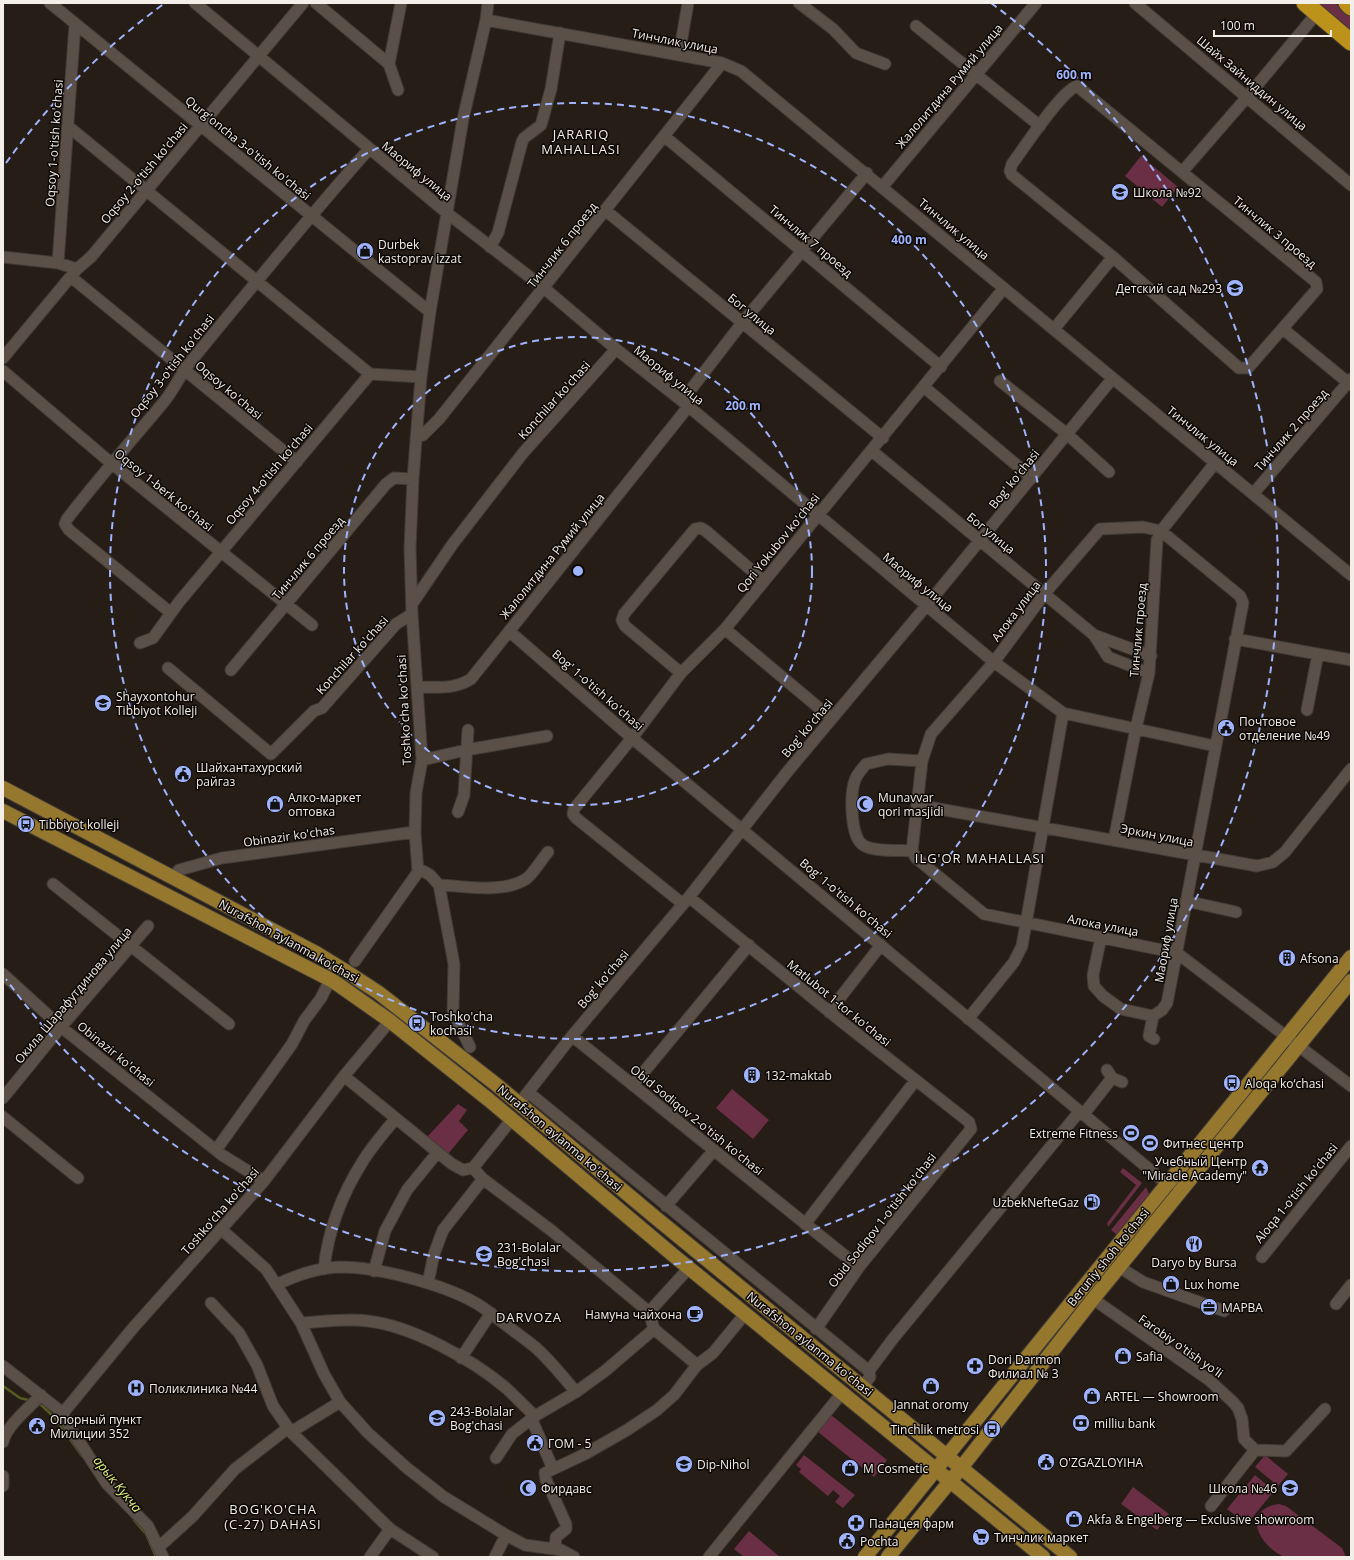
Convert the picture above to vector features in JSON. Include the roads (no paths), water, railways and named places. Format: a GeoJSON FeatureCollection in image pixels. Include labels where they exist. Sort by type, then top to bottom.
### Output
{"type":"FeatureCollection","features":[{"type":"Feature","properties":{"kind":"highway"},"geometry":{"type":"LineString","coordinates":[[1347,3],[1351,7]]}},
{"type":"Feature","properties":{"kind":"highway"},"geometry":{"type":"LineString","coordinates":[[1311,8],[1351,42]]}},
{"type":"Feature","properties":{"kind":"main road","name":"Nurafshon aylanma ko'chasi"},"geometry":{"type":"LineString","coordinates":[[3,788],[316,954],[364,983],[498,1086],[684,1241],[1070,1557]]}},
{"type":"Feature","properties":{"kind":"main road","name":"Nurafshon aylanma ko'chasi"},"geometry":{"type":"LineString","coordinates":[[3,811],[346,989],[390,1021],[512,1119],[673,1255],[1043,1557]]}},
{"type":"Feature","properties":{"kind":"main road","name":"Beruniy shoh ko'chasi"},"geometry":{"type":"LineString","coordinates":[[865,1557],[1351,957]]}},
{"type":"Feature","properties":{"kind":"main road","name":"Beruniy shoh ko'chasi"},"geometry":{"type":"LineString","coordinates":[[888,1557],[961,1468],[1093,1299],[1351,981]]}},
{"type":"Feature","properties":{"kind":"main road"},"geometry":{"type":"LineString","coordinates":[[673,1255],[674,1244],[684,1241]]}},
{"type":"Feature","properties":{"kind":"main road"},"geometry":{"type":"LineString","coordinates":[[789,1350],[799,1347],[801,1342],[800,1336]]}},
{"type":"Feature","properties":{"kind":"street","name":"Qurg'oncha 3-o'tish ko'chasi"},"geometry":{"type":"LineString","coordinates":[[50,3],[430,312]]}},
{"type":"Feature","properties":{"kind":"street","name":"Маориф улица"},"geometry":{"type":"LineString","coordinates":[[195,3],[447,213],[544,288],[616,349],[685,404],[994,662],[1063,713],[1215,746]]}},
{"type":"Feature","properties":{"kind":"street","name":"Oqsoy 2-o'tish ko'chasi"},"geometry":{"type":"LineString","coordinates":[[3,358],[74,273],[91,257],[303,3]]}},
{"type":"Feature","properties":{"kind":"street"},"geometry":{"type":"LineString","coordinates":[[316,3],[389,64]]}},
{"type":"Feature","properties":{"kind":"street"},"geometry":{"type":"LineString","coordinates":[[398,90],[389,64],[401,3]]}},
{"type":"Feature","properties":{"kind":"street","name":"Toshkoʻcha koʻchasi"},"geometry":{"type":"LineString","coordinates":[[418,872],[414,832],[416,793],[422,760],[418,687],[414,668],[410,548],[413,479],[421,377],[430,312],[463,119],[486,20],[488,3]]}},
{"type":"Feature","properties":{"kind":"street"},"geometry":{"type":"LineString","coordinates":[[679,55],[688,3]]}},
{"type":"Feature","properties":{"kind":"street"},"geometry":{"type":"LineString","coordinates":[[798,3],[833,29],[856,53],[885,64]]}},
{"type":"Feature","properties":{"kind":"street","name":"Жалолитдина Румий улица"},"geometry":{"type":"LineString","coordinates":[[883,186],[1036,3]]}},
{"type":"Feature","properties":{"kind":"street","name":"Шайх Зайниддин улица"},"geometry":{"type":"LineString","coordinates":[[1135,3],[1248,96],[1351,185]]}},
{"type":"Feature","properties":{"kind":"street"},"geometry":{"type":"LineString","coordinates":[[1182,172],[1248,96],[1311,8]]}},
{"type":"Feature","properties":{"kind":"street","name":"Тинчлик улица"},"geometry":{"type":"LineString","coordinates":[[486,20],[722,63],[741,71],[883,186],[1112,379],[1351,575]]}},
{"type":"Feature","properties":{"kind":"street","name":"Oqsoy 1-o'tish ko'chasi"},"geometry":{"type":"LineString","coordinates":[[58,263],[69,127],[75,24]]}},
{"type":"Feature","properties":{"kind":"street"},"geometry":{"type":"LineString","coordinates":[[916,26],[977,73],[1040,126]]}},
{"type":"Feature","properties":{"kind":"street"},"geometry":{"type":"LineString","coordinates":[[490,247],[498,232],[522,142],[524,138],[541,125],[551,89],[560,33]]}},
{"type":"Feature","properties":{"kind":"street","name":"Тинчлик 6 проезд"},"geometry":{"type":"LineString","coordinates":[[417,437],[423,435],[439,419],[722,63]]}},
{"type":"Feature","properties":{"kind":"street","name":"Тинчлик 3 проезд"},"geometry":{"type":"LineString","coordinates":[[1077,86],[1316,282],[1317,290],[1248,368],[1240,368],[1113,257],[1012,175],[1010,168],[1040,126],[1070,89],[1077,86]]}},
{"type":"Feature","properties":{"kind":"street"},"geometry":{"type":"LineString","coordinates":[[69,127],[370,374],[421,377]]}},
{"type":"Feature","properties":{"kind":"street","name":"Тинчлик 7 проезд"},"geometry":{"type":"LineString","coordinates":[[664,136],[803,250],[941,367]]}},
{"type":"Feature","properties":{"kind":"street","name":"Oqsoy 3-o'tish ko'chasi"},"geometry":{"type":"LineString","coordinates":[[171,614],[65,524],[67,519],[111,463],[164,401],[184,369],[310,215],[369,149]]}},
{"type":"Feature","properties":{"kind":"street","name":"Жалолитдина Румий улица"},"geometry":{"type":"LineString","coordinates":[[418,687],[444,688],[462,684],[470,679],[685,404],[742,323],[867,173]]}},
{"type":"Feature","properties":{"kind":"street","name":"Бог улица"},"geometry":{"type":"LineString","coordinates":[[605,210],[882,438]]}},
{"type":"Feature","properties":{"kind":"street","name":"Oqsoy ko'chasi"},"geometry":{"type":"LineString","coordinates":[[3,257],[58,263],[74,273],[184,369],[297,462]]}},
{"type":"Feature","properties":{"kind":"street"},"geometry":{"type":"LineString","coordinates":[[1054,329],[1113,257]]}},
{"type":"Feature","properties":{"kind":"street","name":"Qori Yokubov ko'chasi"},"geometry":{"type":"LineString","coordinates":[[574,814],[574,809],[632,738],[681,672],[725,629],[817,515],[941,367],[1004,288]]}},
{"type":"Feature","properties":{"kind":"street","name":"Тинчлик 2 проезд"},"geometry":{"type":"LineString","coordinates":[[1253,494],[1350,382],[1283,329]]}},
{"type":"Feature","properties":{"kind":"street","name":"Konchilar ko'chasi"},"geometry":{"type":"LineString","coordinates":[[168,668],[271,754],[314,711],[322,708],[396,624],[412,609],[452,545],[523,453],[616,349]]}},
{"type":"Feature","properties":{"kind":"street","name":"Oqsoy 1-berk ko'chasi"},"geometry":{"type":"LineString","coordinates":[[3,371],[220,553],[312,625]]}},
{"type":"Feature","properties":{"kind":"street","name":"Oqsoy 4-o'tish ko'chasi"},"geometry":{"type":"LineString","coordinates":[[140,643],[153,638],[220,553],[370,374]]}},
{"type":"Feature","properties":{"kind":"street","name":"Bog' ko'chasi"},"geometry":{"type":"LineString","coordinates":[[666,1206],[526,1094],[572,1036],[743,830],[831,718],[927,606],[1112,379]]}},
{"type":"Feature","properties":{"kind":"street"},"geometry":{"type":"LineString","coordinates":[[1000,381],[1067,434],[1109,472]]}},
{"type":"Feature","properties":{"kind":"street"},"geometry":{"type":"LineString","coordinates":[[924,387],[1032,478]]}},
{"type":"Feature","properties":{"kind":"street","name":"Бог улица"},"geometry":{"type":"LineString","coordinates":[[872,451],[1094,635],[1108,657],[1149,673]]}},
{"type":"Feature","properties":{"kind":"street","name":"Тинчлик проезд"},"geometry":{"type":"LineString","coordinates":[[1114,840],[1136,728],[1149,673],[1157,540],[1161,531],[1215,463]]}},
{"type":"Feature","properties":{"kind":"street","name":"Тинчлик 6 проезд"},"geometry":{"type":"LineString","coordinates":[[231,670],[386,484],[394,478],[413,479]]}},
{"type":"Feature","properties":{"kind":"street","name":"Алока улица"},"geometry":{"type":"LineString","coordinates":[[1161,531],[1144,526],[1100,529],[1044,593],[994,662],[931,734],[922,761],[912,851],[916,858],[984,914],[1177,953],[1351,1086]]}},
{"type":"Feature","properties":{"kind":"street"},"geometry":{"type":"LineString","coordinates":[[681,672],[625,626],[622,620],[624,614],[695,529],[701,528],[706,531],[764,581]]}},
{"type":"Feature","properties":{"kind":"street","name":"Маориф улица"},"geometry":{"type":"LineString","coordinates":[[1153,1016],[1162,1010],[1167,1003],[1243,603],[1242,600],[1161,531]]}},
{"type":"Feature","properties":{"kind":"street"},"geometry":{"type":"LineString","coordinates":[[725,629],[831,718]]}},
{"type":"Feature","properties":{"kind":"street","name":"Bog' 1-o'tish ko'chasi"},"geometry":{"type":"LineString","coordinates":[[509,631],[632,738],[1081,1114],[1167,1184]]}},
{"type":"Feature","properties":{"kind":"street","name":"Бог улица"},"geometry":{"type":"LineString","coordinates":[[1094,635],[1151,656]]}},
{"type":"Feature","properties":{"kind":"street"},"geometry":{"type":"LineString","coordinates":[[1235,640],[1351,660]]}},
{"type":"Feature","properties":{"kind":"street"},"geometry":{"type":"LineString","coordinates":[[1307,710],[1318,654]]}},
{"type":"Feature","properties":{"kind":"street"},"geometry":{"type":"LineString","coordinates":[[968,1019],[1019,954],[1027,923],[1063,713]]}},
{"type":"Feature","properties":{"kind":"street"},"geometry":{"type":"LineString","coordinates":[[458,812],[464,795],[468,730]]}},
{"type":"Feature","properties":{"kind":"street"},"geometry":{"type":"LineString","coordinates":[[422,760],[466,750],[547,736]]}},
{"type":"Feature","properties":{"kind":"street"},"geometry":{"type":"LineString","coordinates":[[912,851],[869,848],[862,845],[855,827],[852,811],[852,793],[855,780],[866,764],[888,759],[922,761]]}},
{"type":"Feature","properties":{"kind":"street","name":"Эркин улица"},"geometry":{"type":"LineString","coordinates":[[917,805],[1114,840],[1194,856],[1257,866],[1273,862],[1285,852],[1351,770]]}},
{"type":"Feature","properties":{"kind":"street","name":"Matlubot 1-tor ko'chasi"},"geometry":{"type":"LineString","coordinates":[[574,814],[576,818],[749,945],[829,1012],[969,1122],[971,1129]]}},
{"type":"Feature","properties":{"kind":"street","name":"Obinazir ko'chas"},"geometry":{"type":"LineString","coordinates":[[172,878],[178,870],[222,858],[414,832]]}},
{"type":"Feature","properties":{"kind":"street"},"geometry":{"type":"LineString","coordinates":[[439,885],[497,887],[511,885],[527,878],[548,852]]}},
{"type":"Feature","properties":{"kind":"street"},"geometry":{"type":"LineString","coordinates":[[355,961],[418,872],[423,871],[430,875],[439,885],[454,964],[453,1012],[470,1047]]}},
{"type":"Feature","properties":{"kind":"street"},"geometry":{"type":"LineString","coordinates":[[53,884],[133,946],[229,1024]]}},
{"type":"Feature","properties":{"kind":"street"},"geometry":{"type":"LineString","coordinates":[[1186,901],[1236,912]]}},
{"type":"Feature","properties":{"kind":"street","name":"Окила Шарафутдинова улица"},"geometry":{"type":"LineString","coordinates":[[3,1098],[61,1026],[133,946],[148,926]]}},
{"type":"Feature","properties":{"kind":"street"},"geometry":{"type":"LineString","coordinates":[[1101,938],[1093,975],[1094,986],[1103,996],[1121,1009],[1153,1016],[1149,1036],[1154,1039]]}},
{"type":"Feature","properties":{"kind":"street"},"geometry":{"type":"LineString","coordinates":[[633,1085],[749,945]]}},
{"type":"Feature","properties":{"kind":"street"},"geometry":{"type":"LineString","coordinates":[[829,1012],[881,945]]}},
{"type":"Feature","properties":{"kind":"street","name":"Obinazir ko'chasi"},"geometry":{"type":"LineString","coordinates":[[3,974],[61,1026],[216,1150],[264,1181]]}},
{"type":"Feature","properties":{"kind":"street"},"geometry":{"type":"LineString","coordinates":[[216,1150],[292,1044],[304,1021],[321,998],[330,980]]}},
{"type":"Feature","properties":{"kind":"street","name":"Toshko'cha ko'chasi"},"geometry":{"type":"LineString","coordinates":[[64,1412],[133,1328],[222,1230],[264,1181],[344,1076],[390,1021]]}},
{"type":"Feature","properties":{"kind":"street","name":"Obid Sodiqov 2-o'tish ko'chasi"},"geometry":{"type":"LineString","coordinates":[[572,1036],[859,1267]]}},
{"type":"Feature","properties":{"kind":"street"},"geometry":{"type":"LineString","coordinates":[[344,1076],[437,1153],[463,1170],[473,1168],[512,1119]]}},
{"type":"Feature","properties":{"kind":"street"},"geometry":{"type":"LineString","coordinates":[[862,1387],[870,1377],[869,1372],[892,1340],[1081,1114],[1114,1077]]}},
{"type":"Feature","properties":{"kind":"street"},"geometry":{"type":"LineString","coordinates":[[805,1224],[915,1081]]}},
{"type":"Feature","properties":{"kind":"street"},"geometry":{"type":"LineString","coordinates":[[3,1117],[78,1178]]}},
{"type":"Feature","properties":{"kind":"street"},"geometry":{"type":"LineString","coordinates":[[324,1269],[326,1248],[340,1205],[363,1161],[395,1119]]}},
{"type":"Feature","properties":{"kind":"street","name":"Obid Sodiqov 1-o'tish ko'chasi"},"geometry":{"type":"LineString","coordinates":[[816,1329],[859,1267],[971,1129]]}},
{"type":"Feature","properties":{"kind":"street","name":"Aloqa 1-o'tish ko'chasi"},"geometry":{"type":"LineString","coordinates":[[1262,1257],[1351,1146]]}},
{"type":"Feature","properties":{"kind":"street"},"geometry":{"type":"LineString","coordinates":[[714,1150],[666,1206],[869,1372]]}},
{"type":"Feature","properties":{"kind":"street"},"geometry":{"type":"LineString","coordinates":[[374,1271],[385,1231],[407,1190],[437,1153]]}},
{"type":"Feature","properties":{"kind":"street"},"geometry":{"type":"LineString","coordinates":[[473,1168],[483,1178],[552,1231],[649,1312],[654,1329],[697,1365]]}},
{"type":"Feature","properties":{"kind":"street"},"geometry":{"type":"LineString","coordinates":[[428,1283],[434,1254],[443,1230],[483,1178]]}},
{"type":"Feature","properties":{"kind":"street"},"geometry":{"type":"LineString","coordinates":[[1166,1210],[1167,1184],[1190,1180]]}},
{"type":"Feature","properties":{"kind":"street"},"geometry":{"type":"LineString","coordinates":[[222,1230],[266,1269],[301,1324],[324,1374],[340,1402],[368,1433],[407,1468],[444,1497],[524,1545],[555,1548],[568,1552],[574,1557]]}},
{"type":"Feature","properties":{"kind":"street"},"geometry":{"type":"LineString","coordinates":[[276,1285],[300,1273],[340,1267],[374,1271],[428,1283],[468,1300],[491,1313],[536,1348],[576,1392]]}},
{"type":"Feature","properties":{"kind":"street"},"geometry":{"type":"LineString","coordinates":[[649,1312],[689,1268]]}},
{"type":"Feature","properties":{"kind":"street"},"geometry":{"type":"LineString","coordinates":[[1119,1268],[1143,1282],[1224,1311]]}},
{"type":"Feature","properties":{"kind":"street"},"geometry":{"type":"LineString","coordinates":[[1336,1304],[1351,1285]]}},
{"type":"Feature","properties":{"kind":"street","name":"Farobiy o'tish yo'li"},"geometry":{"type":"LineString","coordinates":[[1093,1299],[1209,1380],[1233,1402],[1238,1408],[1242,1419],[1244,1439],[1255,1450]]}},
{"type":"Feature","properties":{"kind":"street"},"geometry":{"type":"LineString","coordinates":[[211,1303],[239,1334],[257,1365],[273,1406],[290,1430],[390,1529],[433,1557]]}},
{"type":"Feature","properties":{"kind":"street"},"geometry":{"type":"LineString","coordinates":[[461,1358],[491,1313]]}},
{"type":"Feature","properties":{"kind":"street"},"geometry":{"type":"LineString","coordinates":[[555,1548],[556,1537],[566,1529],[566,1524],[544,1475],[547,1471],[627,1430],[657,1410],[674,1395],[697,1365],[713,1353],[745,1314]]}},
{"type":"Feature","properties":{"kind":"street"},"geometry":{"type":"LineString","coordinates":[[301,1324],[368,1321],[394,1326],[431,1342],[461,1358],[506,1388],[533,1418],[553,1469]]}},
{"type":"Feature","properties":{"kind":"street"},"geometry":{"type":"LineString","coordinates":[[496,1458],[512,1434],[533,1418],[576,1392],[605,1371],[654,1329]]}},
{"type":"Feature","properties":{"kind":"street"},"geometry":{"type":"LineString","coordinates":[[3,1366],[64,1412],[65,1420],[107,1484],[143,1520],[161,1552],[235,1469],[290,1430],[340,1402]]}},
{"type":"Feature","properties":{"kind":"street"},"geometry":{"type":"LineString","coordinates":[[709,1557],[842,1393]]}},
{"type":"Feature","properties":{"kind":"street"},"geometry":{"type":"LineString","coordinates":[[3,1442],[4,1437],[11,1426],[41,1395]]}},
{"type":"Feature","properties":{"kind":"street"},"geometry":{"type":"LineString","coordinates":[[1211,1506],[1255,1450],[1286,1452],[1325,1409]]}},
{"type":"Feature","properties":{"kind":"street"},"geometry":{"type":"LineString","coordinates":[[3,1476],[3,1486]]}},
{"type":"Feature","properties":{"kind":"street"},"geometry":{"type":"LineString","coordinates":[[370,1557],[390,1529]]}},
{"type":"Feature","properties":{"kind":"street"},"geometry":{"type":"LineString","coordinates":[[495,1557],[506,1534]]}},
{"type":"Feature","properties":{"kind":"waterway","name":"арык Кукча"},"geometry":{"type":"LineString","coordinates":[[3,1386],[20,1398],[32,1401]]}},
{"type":"Feature","properties":{"kind":"waterway","name":"арык Кукча"},"geometry":{"type":"LineString","coordinates":[[38,1402],[55,1418],[82,1456]]}},
{"type":"Feature","properties":{"kind":"waterway","name":"арык Кукча"},"geometry":{"type":"LineString","coordinates":[[134,1520],[146,1534],[156,1557]]}},
{"type":"Feature","properties":{"kind":"place","name":"Школа №92"},"geometry":{"type":"Point","coordinates":[1120,192]}},
{"type":"Feature","properties":{"kind":"place","name":"Durbek kastoprav izzat"},"geometry":{"type":"Point","coordinates":[365,251]}},
{"type":"Feature","properties":{"kind":"place","name":"Детский сад №293"},"geometry":{"type":"Point","coordinates":[1235,288]}},
{"type":"Feature","properties":{"kind":"place","name":"Shayxontohur Tibbiyot Kolleji"},"geometry":{"type":"Point","coordinates":[103,703]}},
{"type":"Feature","properties":{"kind":"place","name":"Почтовое отделение №49"},"geometry":{"type":"Point","coordinates":[1226,728]}},
{"type":"Feature","properties":{"kind":"place","name":"Шайхантахурский райгаз"},"geometry":{"type":"Point","coordinates":[183,774]}},
{"type":"Feature","properties":{"kind":"place","name":"Алко-маркет оптовка"},"geometry":{"type":"Point","coordinates":[275,804]}},
{"type":"Feature","properties":{"kind":"place","name":"Munavvar qori masjidi"},"geometry":{"type":"Point","coordinates":[865,804]}},
{"type":"Feature","properties":{"kind":"place","name":"Tibbiyot kolleji"},"geometry":{"type":"Point","coordinates":[26,824]}},
{"type":"Feature","properties":{"kind":"place","name":"Afsona"},"geometry":{"type":"Point","coordinates":[1287,958]}},
{"type":"Feature","properties":{"kind":"place","name":"Toshko'cha kochasi"},"geometry":{"type":"Point","coordinates":[417,1023]}},
{"type":"Feature","properties":{"kind":"place","name":"132-maktab"},"geometry":{"type":"Point","coordinates":[752,1075]}},
{"type":"Feature","properties":{"kind":"place","name":"Aloqa ko‘chasi"},"geometry":{"type":"Point","coordinates":[1232,1083]}},
{"type":"Feature","properties":{"kind":"place","name":"Extreme Fitness"},"geometry":{"type":"Point","coordinates":[1131,1133]}},
{"type":"Feature","properties":{"kind":"place","name":"Фитнес центр"},"geometry":{"type":"Point","coordinates":[1150,1143]}},
{"type":"Feature","properties":{"kind":"place","name":"Учебный Центр \"Miracle Academy\""},"geometry":{"type":"Point","coordinates":[1260,1168]}},
{"type":"Feature","properties":{"kind":"place","name":"UzbekNefteGaz"},"geometry":{"type":"Point","coordinates":[1092,1202]}},
{"type":"Feature","properties":{"kind":"place","name":"Daryo by Bursa"},"geometry":{"type":"Point","coordinates":[1194,1244]}},
{"type":"Feature","properties":{"kind":"place","name":"231-Bolalar Bog'chasi"},"geometry":{"type":"Point","coordinates":[484,1254]}},
{"type":"Feature","properties":{"kind":"place","name":"Lux home"},"geometry":{"type":"Point","coordinates":[1171,1284]}},
{"type":"Feature","properties":{"kind":"place","name":"МАРВА"},"geometry":{"type":"Point","coordinates":[1209,1307]}},
{"type":"Feature","properties":{"kind":"place","name":"Намуна чайхона"},"geometry":{"type":"Point","coordinates":[695,1314]}},
{"type":"Feature","properties":{"kind":"place","name":"Safia"},"geometry":{"type":"Point","coordinates":[1123,1356]}},
{"type":"Feature","properties":{"kind":"place","name":"Dori Darmon Филиал № 3"},"geometry":{"type":"Point","coordinates":[975,1366]}},
{"type":"Feature","properties":{"kind":"place","name":"Jannat oromy"},"geometry":{"type":"Point","coordinates":[931,1386]}},
{"type":"Feature","properties":{"kind":"place","name":"Поликлиника №44"},"geometry":{"type":"Point","coordinates":[136,1388]}},
{"type":"Feature","properties":{"kind":"place","name":"ARTEL — Showroom"},"geometry":{"type":"Point","coordinates":[1092,1396]}},
{"type":"Feature","properties":{"kind":"place","name":"243-Bolalar Bog'chasi"},"geometry":{"type":"Point","coordinates":[437,1418]}},
{"type":"Feature","properties":{"kind":"place","name":"milliu bank"},"geometry":{"type":"Point","coordinates":[1081,1423]}},
{"type":"Feature","properties":{"kind":"place","name":"Опорный пункт Милиции 352"},"geometry":{"type":"Point","coordinates":[37,1426]}},
{"type":"Feature","properties":{"kind":"place","name":"Tinchlik metrosi"},"geometry":{"type":"Point","coordinates":[992,1429]}},
{"type":"Feature","properties":{"kind":"place","name":"ГОМ - 5"},"geometry":{"type":"Point","coordinates":[535,1443]}},
{"type":"Feature","properties":{"kind":"place","name":"O'ZGAZLOYIHA"},"geometry":{"type":"Point","coordinates":[1046,1462]}},
{"type":"Feature","properties":{"kind":"place","name":"Dip-Nihol"},"geometry":{"type":"Point","coordinates":[684,1464]}},
{"type":"Feature","properties":{"kind":"place","name":"M Cosmetic"},"geometry":{"type":"Point","coordinates":[850,1468]}},
{"type":"Feature","properties":{"kind":"place","name":"Фирдавс"},"geometry":{"type":"Point","coordinates":[528,1488]}},
{"type":"Feature","properties":{"kind":"place","name":"Школа №46"},"geometry":{"type":"Point","coordinates":[1290,1488]}},
{"type":"Feature","properties":{"kind":"place","name":"Akfa & Engelberg — Exclusive showroom"},"geometry":{"type":"Point","coordinates":[1074,1519]}},
{"type":"Feature","properties":{"kind":"place","name":"Панацея фарм"},"geometry":{"type":"Point","coordinates":[856,1523]}},
{"type":"Feature","properties":{"kind":"place","name":"Тинчлик маркет"},"geometry":{"type":"Point","coordinates":[981,1537]}},
{"type":"Feature","properties":{"kind":"place","name":"Pochta"},"geometry":{"type":"Point","coordinates":[847,1541]}},
{"type":"Feature","properties":{"kind":"district","name":"JARARIQ MAHALLASI"},"geometry":{"type":"Point","coordinates":[581,142]}},
{"type":"Feature","properties":{"kind":"district","name":"ILG'OR MAHALLASI"},"geometry":{"type":"Point","coordinates":[980,858]}},
{"type":"Feature","properties":{"kind":"district","name":"DARVOZA"},"geometry":{"type":"Point","coordinates":[529,1317]}},
{"type":"Feature","properties":{"kind":"district","name":"BOG'KO'CHA (C-27) DAHASI"},"geometry":{"type":"Point","coordinates":[273,1516]}}]}
